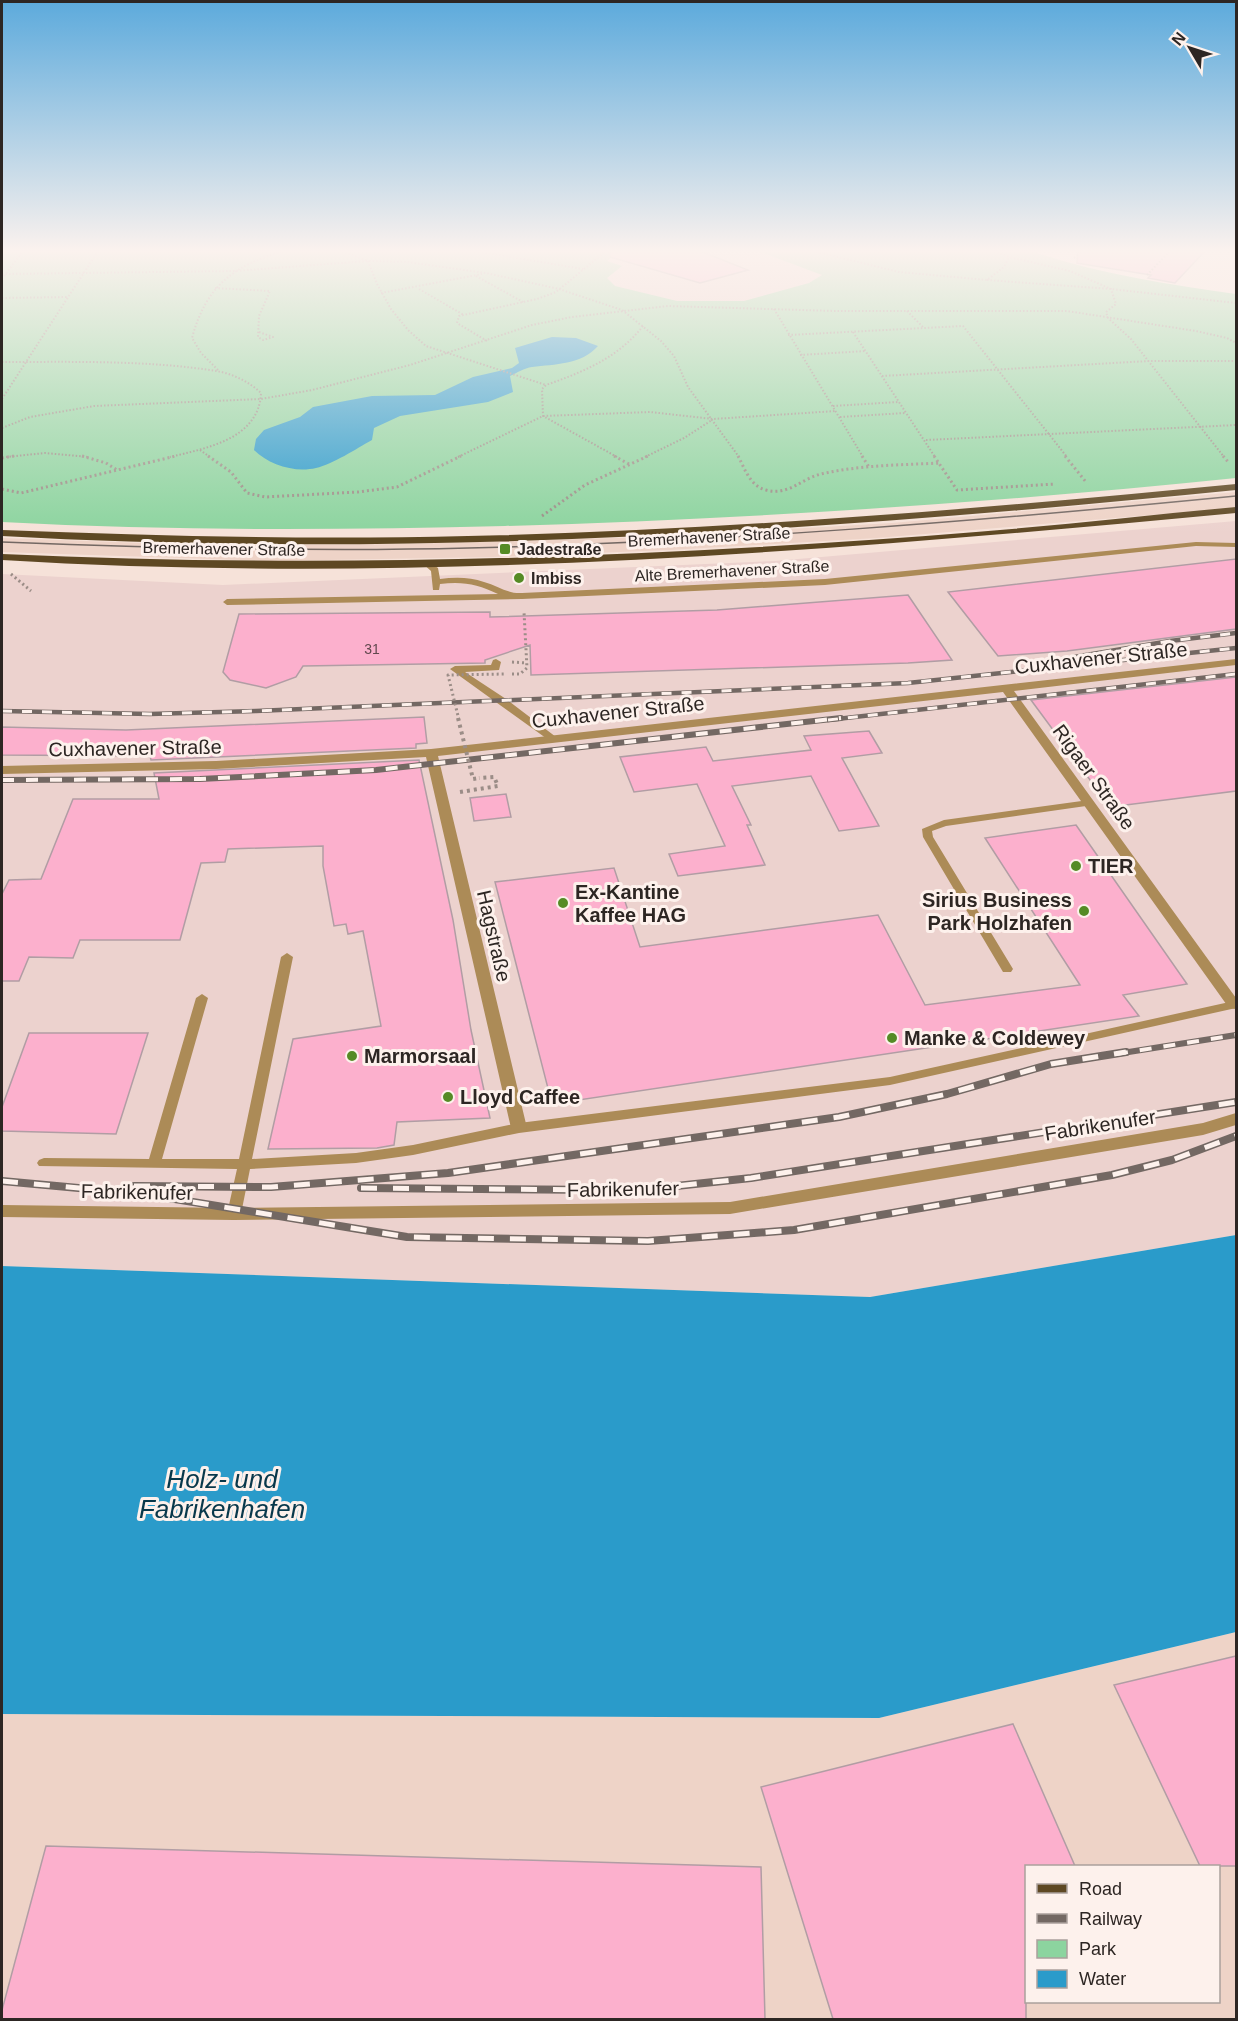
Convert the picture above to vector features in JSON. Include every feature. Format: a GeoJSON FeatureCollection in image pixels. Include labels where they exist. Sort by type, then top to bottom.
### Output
{"type":"FeatureCollection","features":[{"type":"Feature","properties":{"kind":"main road","name":"Bremerhavener Straße"},"geometry":{"type":"LineString","coordinates":[[2,533],[195,540],[357,540],[580,535],[917,517],[1236,488]]}},
{"type":"Feature","properties":{"kind":"main road","name":"Bremerhavener Straße"},"geometry":{"type":"LineString","coordinates":[[2,557],[181,564],[426,563],[604,559],[943,538],[1236,510]]}},
{"type":"Feature","properties":{"kind":"street","name":"Cuxhavener Straße"},"geometry":{"type":"LineString","coordinates":[[2,770],[329,762],[431,753],[1236,662]]}},
{"type":"Feature","properties":{"kind":"street","name":"Rigaer Straße"},"geometry":{"type":"LineString","coordinates":[[1006,688],[1234,1005]]}},
{"type":"Feature","properties":{"kind":"street","name":"Hagstraße"},"geometry":{"type":"LineString","coordinates":[[431,753],[519,1128]]}},
{"type":"Feature","properties":{"kind":"street","name":"Fabrikenufer"},"geometry":{"type":"LineString","coordinates":[[2,1211],[234,1214],[730,1208],[1203,1129],[1236,1119]]}},
{"type":"Feature","properties":{"kind":"lane","name":"Alte Bremerhavener Straße"},"geometry":{"type":"LineString","coordinates":[[227,602],[511,597],[825,582],[1196,544],[1236,545]]}},
{"type":"Feature","properties":{"kind":"lane"},"geometry":{"type":"LineString","coordinates":[[426,563],[435,570],[437,582],[434,599]]}},
{"type":"Feature","properties":{"kind":"lane"},"geometry":{"type":"LineString","coordinates":[[437,582],[457,579],[476,580],[511,597]]}},
{"type":"Feature","properties":{"kind":"lane"},"geometry":{"type":"LineString","coordinates":[[496,662],[496,668],[455,669],[503,701],[553,739]]}},
{"type":"Feature","properties":{"kind":"lane"},"geometry":{"type":"LineString","coordinates":[[1007,969],[928,837],[927,829],[944,823],[1089,803]]}},
{"type":"Feature","properties":{"kind":"lane"},"geometry":{"type":"LineString","coordinates":[[234,1214],[287,957]]}},
{"type":"Feature","properties":{"kind":"lane"},"geometry":{"type":"LineString","coordinates":[[154,1164],[202,998]]}},
{"type":"Feature","properties":{"kind":"lane"},"geometry":{"type":"LineString","coordinates":[[44,1163],[244,1164],[368,1157],[519,1128],[890,1080],[1234,1005]]}},
{"type":"Feature","properties":{"kind":"path"},"geometry":{"type":"LineString","coordinates":[[2,399],[37,345]]}},
{"type":"Feature","properties":{"kind":"path"},"geometry":{"type":"LineString","coordinates":[[196,345],[218,371]]}},
{"type":"Feature","properties":{"kind":"path"},"geometry":{"type":"LineString","coordinates":[[425,345],[546,385]]}},
{"type":"Feature","properties":{"kind":"path"},"geometry":{"type":"LineString","coordinates":[[2,428],[30,417],[94,406],[261,399],[334,386],[474,345]]}},
{"type":"Feature","properties":{"kind":"path"},"geometry":{"type":"LineString","coordinates":[[543,416],[542,389],[546,385],[602,362],[625,345]]}},
{"type":"Feature","properties":{"kind":"path"},"geometry":{"type":"LineString","coordinates":[[665,345],[674,356],[688,387],[704,411],[713,419],[735,450],[753,484],[765,490],[791,489],[796,483],[824,471],[940,463]]}},
{"type":"Feature","properties":{"kind":"path"},"geometry":{"type":"LineString","coordinates":[[794,345],[869,467]]}},
{"type":"Feature","properties":{"kind":"path"},"geometry":{"type":"LineString","coordinates":[[863,345],[957,490],[1064,483]]}},
{"type":"Feature","properties":{"kind":"path"},"geometry":{"type":"LineString","coordinates":[[978,345],[1086,482],[1075,483]]}},
{"type":"Feature","properties":{"kind":"path"},"geometry":{"type":"LineString","coordinates":[[1136,345],[1229,463]]}},
{"type":"Feature","properties":{"kind":"path"},"geometry":{"type":"LineString","coordinates":[[800,355],[867,351]]}},
{"type":"Feature","properties":{"kind":"path"},"geometry":{"type":"LineString","coordinates":[[882,376],[1149,361],[1236,361]]}},
{"type":"Feature","properties":{"kind":"path"},"geometry":{"type":"LineString","coordinates":[[2,362],[106,362],[218,371],[253,385],[261,393],[256,419],[246,429],[200,450],[21,493],[2,489]]}},
{"type":"Feature","properties":{"kind":"path"},"geometry":{"type":"LineString","coordinates":[[833,406],[899,402]]}},
{"type":"Feature","properties":{"kind":"path"},"geometry":{"type":"LineString","coordinates":[[200,450],[231,472],[247,493],[265,497],[358,492],[397,487],[543,416],[650,412],[713,419],[836,411]]}},
{"type":"Feature","properties":{"kind":"path"},"geometry":{"type":"LineString","coordinates":[[840,417],[906,413]]}},
{"type":"Feature","properties":{"kind":"path"},"geometry":{"type":"LineString","coordinates":[[543,416],[629,464]]}},
{"type":"Feature","properties":{"kind":"path"},"geometry":{"type":"LineString","coordinates":[[542,516],[590,482],[668,447],[713,419]]}},
{"type":"Feature","properties":{"kind":"path"},"geometry":{"type":"LineString","coordinates":[[925,440],[1236,425]]}},
{"type":"Feature","properties":{"kind":"path"},"geometry":{"type":"LineString","coordinates":[[2,458],[36,453],[60,453],[95,459],[117,470]]}},
{"type":"Feature","properties":{"kind":"path"},"geometry":{"type":"LineString","coordinates":[[7,571],[32,591]]}},
{"type":"Feature","properties":{"kind":"path"},"geometry":{"type":"LineString","coordinates":[[440,794],[498,786],[494,777],[473,779],[448,675],[520,674],[527,668],[522,596]]}},
{"type":"Feature","properties":{"kind":"shaded area"},"geometry":{"type":"Polygon","coordinates":[[[1236,492],[1236,507],[1199,511],[877,538],[670,550],[493,557],[269,561],[2,552],[2,538],[279,545],[651,537],[892,523],[1236,492]]]}},
{"type":"Feature","properties":{"kind":"shaded area"},"geometry":{"type":"Polygon","coordinates":[[[1236,521],[1236,1235],[870,1297],[2,1266],[2,574],[223,585],[775,561],[1236,521]]]}},
{"type":"Feature","properties":{"kind":"shaded area"},"geometry":{"type":"Polygon","coordinates":[[[1236,1632],[1236,2019],[2,2019],[2,1714],[879,1718],[1236,1632]]]}},
{"type":"Feature","properties":{"kind":"green space"},"geometry":{"type":"Polygon","coordinates":[[[2,345],[1236,345],[1236,478],[963,502],[597,523],[253,529],[2,522],[2,345]]]}},
{"type":"Feature","properties":{"kind":"water"},"geometry":{"type":"Polygon","coordinates":[[[524,345],[598,346],[576,360],[523,369],[510,376],[513,392],[488,402],[400,416],[374,428],[372,440],[323,466],[308,469],[291,468],[275,464],[254,450],[256,439],[264,430],[300,417],[313,407],[372,396],[435,395],[473,377],[512,368],[519,363],[515,348],[524,345]]]}},
{"type":"Feature","properties":{"kind":"water","name":"Holz- und Fabrikenhafen"},"geometry":{"type":"Polygon","coordinates":[[[1236,1235],[1236,1632],[879,1718],[2,1714],[2,1266],[870,1297],[1236,1235]]]}},
{"type":"Feature","properties":{"kind":"building"},"geometry":{"type":"Polygon","coordinates":[[[1236,559],[1236,629],[1067,651],[998,656],[948,592],[1236,559]]]}},
{"type":"Feature","properties":{"kind":"building"},"geometry":{"type":"Polygon","coordinates":[[[908,595],[952,660],[531,675],[530,645],[485,660],[485,663],[303,666],[296,677],[266,688],[230,680],[223,672],[239,614],[490,612],[490,617],[717,610],[908,595]]]}},
{"type":"Feature","properties":{"kind":"building"},"geometry":{"type":"Polygon","coordinates":[[[1236,677],[1236,791],[1110,807],[1031,700],[1236,677]]]}},
{"type":"Feature","properties":{"kind":"building"},"geometry":{"type":"Polygon","coordinates":[[[424,717],[427,743],[416,744],[416,748],[151,760],[150,756],[2,755],[2,727],[126,730],[424,717]]]}},
{"type":"Feature","properties":{"kind":"building"},"geometry":{"type":"Polygon","coordinates":[[[869,731],[882,753],[842,758],[879,826],[839,831],[811,776],[732,786],[751,825],[747,825],[765,865],[678,876],[669,854],[725,846],[697,784],[634,792],[620,757],[706,747],[713,761],[811,750],[804,736],[869,731]]]}},
{"type":"Feature","properties":{"kind":"building"},"geometry":{"type":"Polygon","coordinates":[[[419,760],[453,920],[471,1030],[490,1118],[397,1122],[394,1145],[377,1148],[268,1149],[293,1039],[381,1026],[363,931],[348,934],[346,924],[334,926],[323,866],[323,846],[228,849],[225,862],[201,863],[180,940],[80,940],[73,958],[29,957],[19,981],[2,981],[2,894],[9,880],[41,879],[73,799],[159,799],[154,773],[419,760]]]}},
{"type":"Feature","properties":{"kind":"building"},"geometry":{"type":"Polygon","coordinates":[[[506,794],[511,817],[474,821],[470,798],[506,794]]]}},
{"type":"Feature","properties":{"kind":"building"},"geometry":{"type":"Polygon","coordinates":[[[1076,825],[1187,984],[1123,995],[1139,1016],[552,1104],[495,882],[614,868],[640,947],[878,915],[925,1005],[1080,985],[985,838],[1076,825]]]}},
{"type":"Feature","properties":{"kind":"building"},"geometry":{"type":"Polygon","coordinates":[[[29,1033],[148,1033],[116,1134],[2,1131],[2,1107],[29,1033]]]}},
{"type":"Feature","properties":{"kind":"building"},"geometry":{"type":"Polygon","coordinates":[[[1236,1656],[1236,1866],[1200,1865],[1114,1685],[1236,1656]]]}},
{"type":"Feature","properties":{"kind":"building"},"geometry":{"type":"Polygon","coordinates":[[[1013,1724],[1075,1865],[1025,1865],[1026,2019],[833,2019],[761,1787],[1013,1724]]]}},
{"type":"Feature","properties":{"kind":"building"},"geometry":{"type":"Polygon","coordinates":[[[46,1846],[761,1867],[765,2019],[2,2019],[2,2010],[46,1846]]]}},
{"type":"Feature","properties":{"kind":"tram line"},"geometry":{"type":"LineString","coordinates":[[2,542],[176,548],[293,549],[564,545],[756,536],[1044,514],[1236,496]]}},
{"type":"Feature","properties":{"kind":"railway"},"geometry":{"type":"LineString","coordinates":[[1062,659],[1170,641],[1236,633]]}},
{"type":"Feature","properties":{"kind":"railway"},"geometry":{"type":"LineString","coordinates":[[2,711],[150,714],[256,711],[908,683],[1236,648]]}},
{"type":"Feature","properties":{"kind":"railway"},"geometry":{"type":"LineString","coordinates":[[828,720],[1236,674]]}},
{"type":"Feature","properties":{"kind":"railway"},"geometry":{"type":"LineString","coordinates":[[2,780],[200,779],[376,770],[841,718]]}},
{"type":"Feature","properties":{"kind":"railway"},"geometry":{"type":"LineString","coordinates":[[1116,1054],[1236,1035]]}},
{"type":"Feature","properties":{"kind":"railway"},"geometry":{"type":"LineString","coordinates":[[134,1186],[271,1187],[448,1173],[839,1117],[947,1094],[1051,1064],[1126,1052]]}},
{"type":"Feature","properties":{"kind":"railway"},"geometry":{"type":"LineString","coordinates":[[361,1188],[607,1190],[667,1187],[751,1178],[1236,1102]]}},
{"type":"Feature","properties":{"kind":"railway"},"geometry":{"type":"LineString","coordinates":[[2,1181],[144,1194],[407,1237],[648,1241],[794,1230],[1112,1175],[1172,1160],[1236,1136]]}},
{"type":"Feature","properties":{"kind":"place","name":"Jadestraße"},"geometry":{"type":"Point","coordinates":[505,549]}},
{"type":"Feature","properties":{"kind":"place","name":"Imbiss"},"geometry":{"type":"Point","coordinates":[519,578]}},
{"type":"Feature","properties":{"kind":"place","name":"TIER"},"geometry":{"type":"Point","coordinates":[1076,866]}},
{"type":"Feature","properties":{"kind":"place","name":"Ex-Kantine Kaffee HAG"},"geometry":{"type":"Point","coordinates":[563,903]}},
{"type":"Feature","properties":{"kind":"place","name":"Sirius Business Park Holzhafen"},"geometry":{"type":"Point","coordinates":[1084,911]}},
{"type":"Feature","properties":{"kind":"place","name":"Manke & Coldewey"},"geometry":{"type":"Point","coordinates":[892,1038]}},
{"type":"Feature","properties":{"kind":"place","name":"Marmorsaal"},"geometry":{"type":"Point","coordinates":[352,1056]}},
{"type":"Feature","properties":{"kind":"place","name":"Lloyd Caffee"},"geometry":{"type":"Point","coordinates":[448,1097]}}]}
